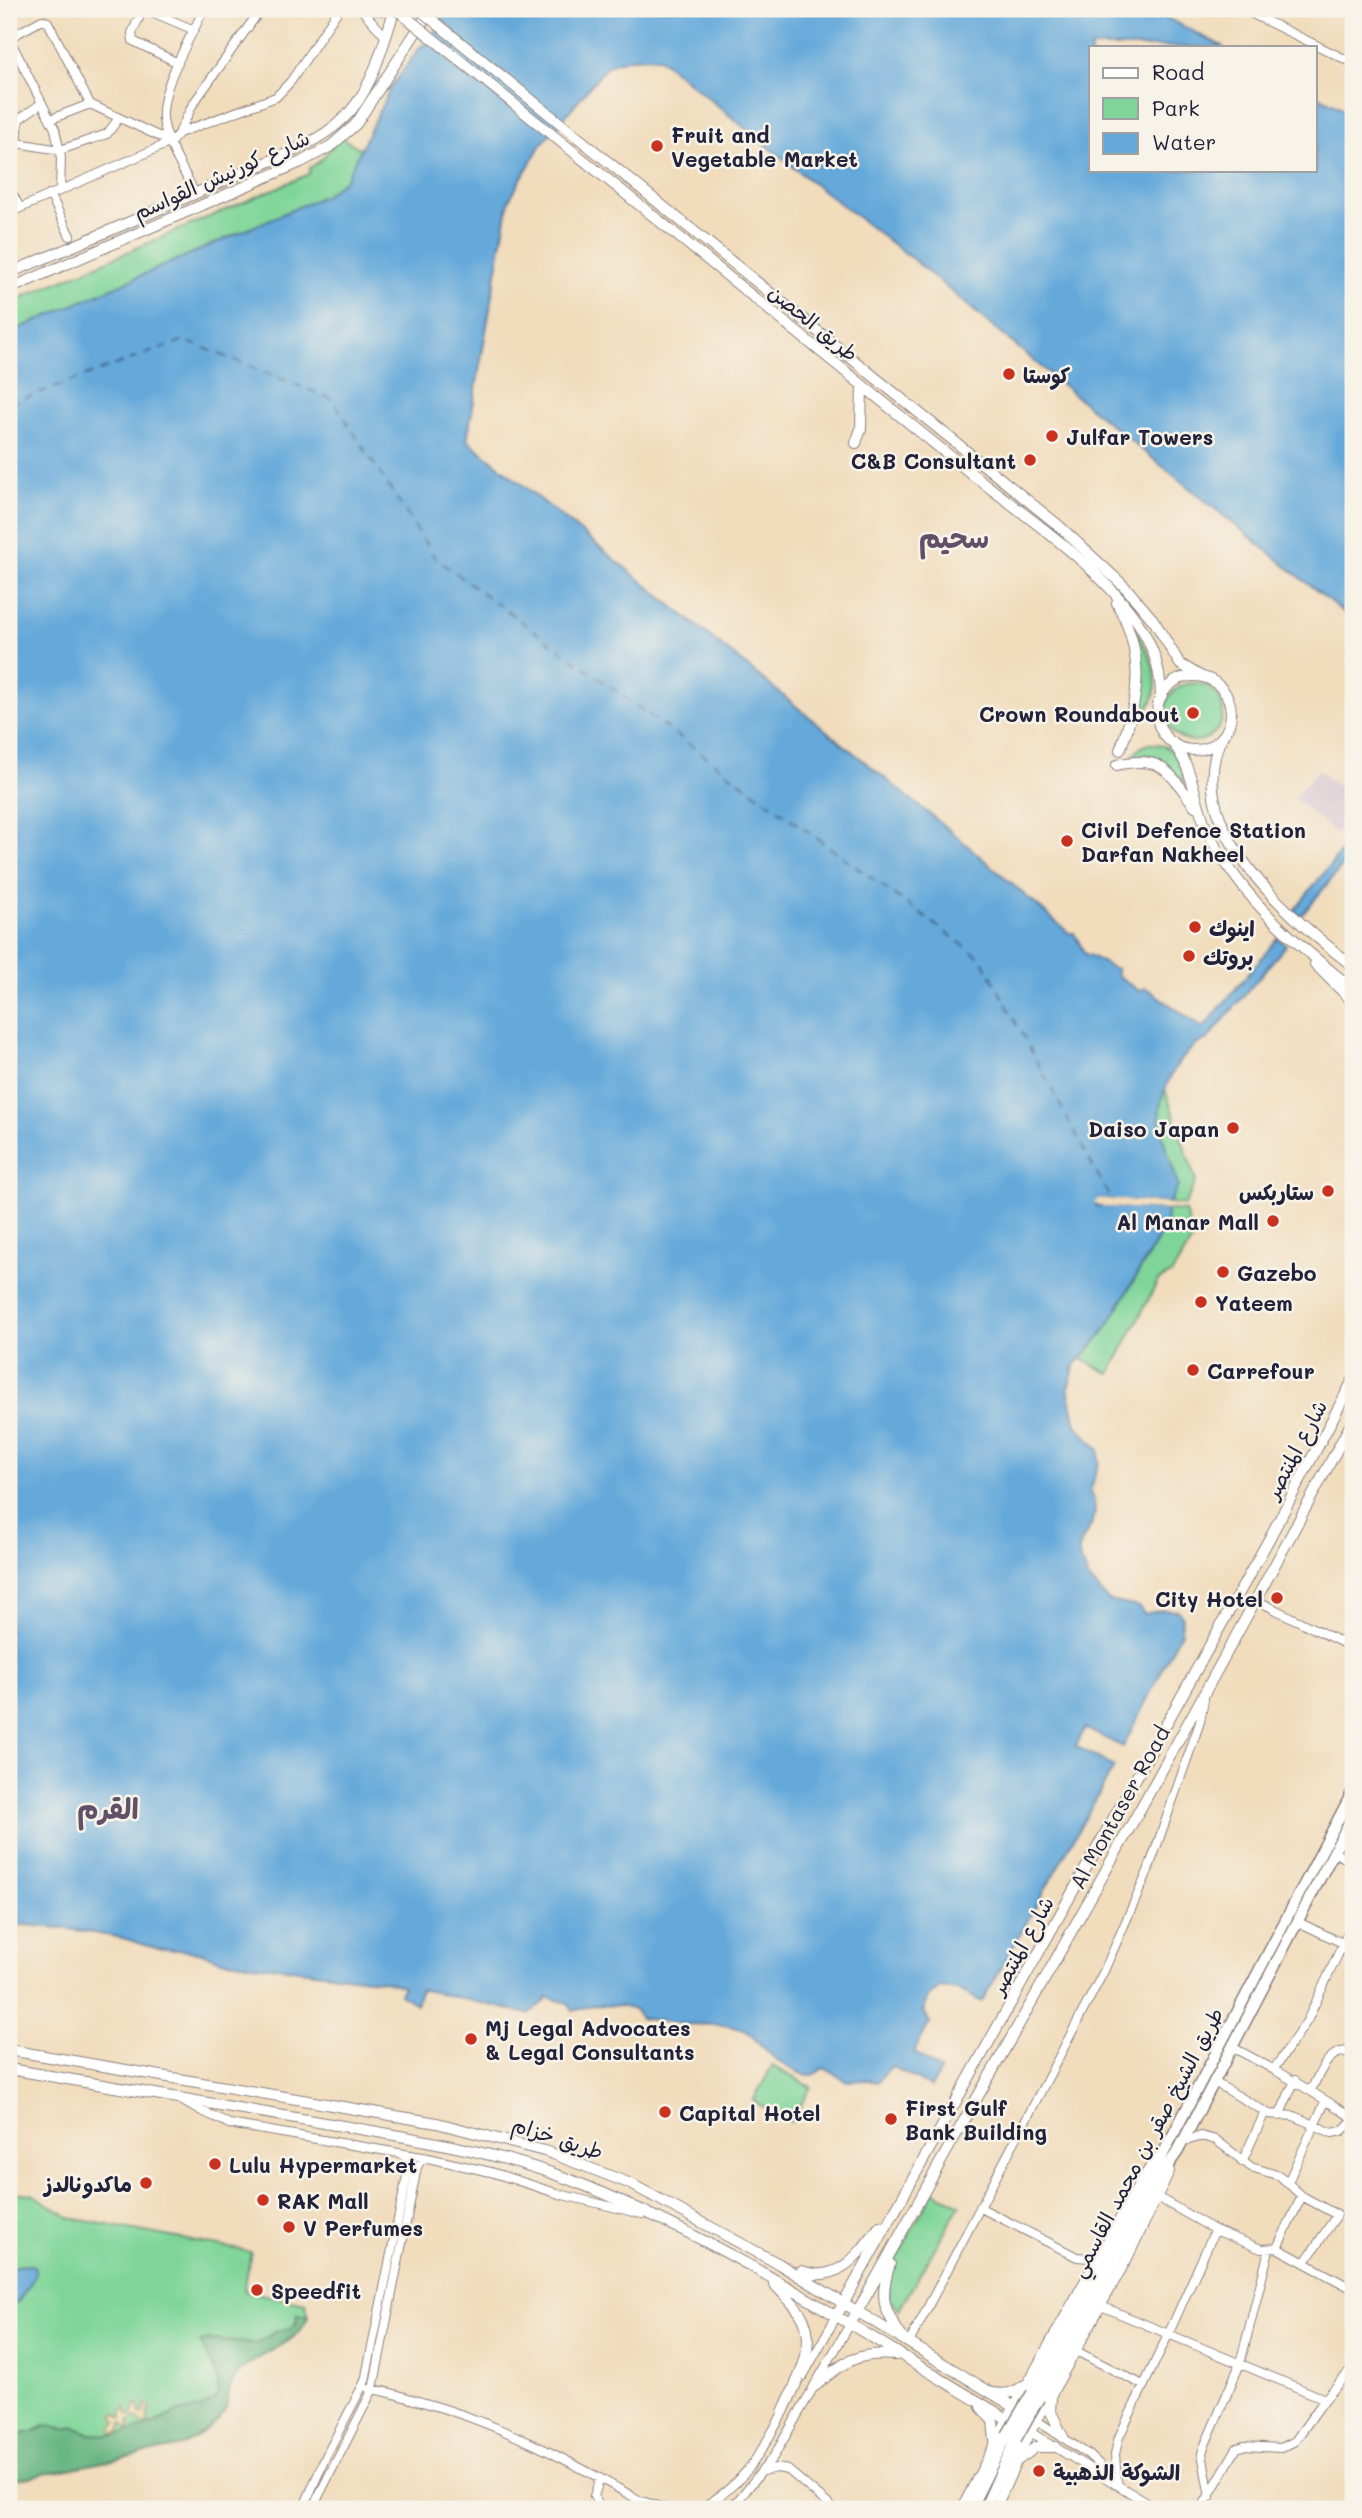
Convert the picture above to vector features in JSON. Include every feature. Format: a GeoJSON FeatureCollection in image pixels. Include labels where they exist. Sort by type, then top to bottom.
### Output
{"type":"FeatureCollection","features":[{"type":"Feature","properties":{"kind":"highway","name":"طريق الشيخ صقر بن محمد القاسمي"},"geometry":{"type":"LineString","coordinates":[[970,2509],[1035,2395],[1353,1791]]}},
{"type":"Feature","properties":{"kind":"highway","name":"طريق الشيخ صقر بن محمد القاسمي"},"geometry":{"type":"LineString","coordinates":[[1035,2395],[1180,2147],[1353,1815]]}},
{"type":"Feature","properties":{"kind":"highway","name":"طريق الشيخ صقر بن محمد القاسمي"},"geometry":{"type":"LineString","coordinates":[[984,2509],[1012,2437]]}},
{"type":"Feature","properties":{"kind":"main road","name":"طريق الحصن"},"geometry":{"type":"LineString","coordinates":[[419,9],[1058,525],[1126,588],[1154,621],[1180,664],[1200,676]]}},
{"type":"Feature","properties":{"kind":"main road","name":"شارع كورنيش القواسم"},"geometry":{"type":"LineString","coordinates":[[9,289],[301,162],[331,146],[356,124],[431,9]]}},
{"type":"Feature","properties":{"kind":"main road","name":"شارع كورنيش القواسم"},"geometry":{"type":"LineString","coordinates":[[9,273],[195,194],[322,135],[344,118],[362,93],[376,67],[395,10]]}},
{"type":"Feature","properties":{"kind":"main road","name":"طريق الحصن"},"geometry":{"type":"LineString","coordinates":[[395,10],[1101,580],[1128,610],[1149,643],[1161,678],[1161,697]]}},
{"type":"Feature","properties":{"kind":"main road"},"geometry":{"type":"LineString","coordinates":[[386,37],[396,45],[409,43]]}},
{"type":"Feature","properties":{"kind":"main road"},"geometry":{"type":"LineString","coordinates":[[220,182],[225,171]]}},
{"type":"Feature","properties":{"kind":"main road"},"geometry":{"type":"LineString","coordinates":[[856,443],[861,429],[862,385]]}},
{"type":"Feature","properties":{"kind":"main road"},"geometry":{"type":"LineString","coordinates":[[1101,580],[1125,618],[1137,660],[1135,705],[1120,750]]}},
{"type":"Feature","properties":{"kind":"main road"},"geometry":{"type":"LineString","coordinates":[[1353,966],[1292,916],[1268,891],[1234,847],[1221,818],[1211,784],[1214,753],[1231,718],[1226,694],[1218,684],[1200,676],[1177,680],[1167,687],[1161,697],[1157,714],[1159,723],[1162,731],[1186,760],[1199,810],[1217,850],[1243,889],[1280,930],[1353,989]]}},
{"type":"Feature","properties":{"kind":"main road"},"geometry":{"type":"LineString","coordinates":[[1172,742],[1188,749],[1200,749],[1221,739]]}},
{"type":"Feature","properties":{"kind":"main road"},"geometry":{"type":"LineString","coordinates":[[1117,765],[1143,761],[1153,763],[1172,777],[1199,810]]}},
{"type":"Feature","properties":{"kind":"main road"},"geometry":{"type":"LineString","coordinates":[[1307,952],[1326,978],[1353,1002]]}},
{"type":"Feature","properties":{"kind":"main road","name":"شارع المنتصر"},"geometry":{"type":"LineString","coordinates":[[837,2315],[1268,1541],[1353,1380]]}},
{"type":"Feature","properties":{"kind":"main road","name":"Al Montaser Road"},"geometry":{"type":"LineString","coordinates":[[895,2248],[1204,1695],[1353,1419]]}},
{"type":"Feature","properties":{"kind":"main road","name":"طريق خزام"},"geometry":{"type":"LineString","coordinates":[[9,2050],[437,2123],[548,2152],[635,2186],[779,2264],[1036,2420]]}},
{"type":"Feature","properties":{"kind":"main road","name":"طريق خزام"},"geometry":{"type":"LineString","coordinates":[[9,2069],[438,2142],[510,2160],[585,2185],[659,2218],[837,2315],[900,2356],[1030,2432]]}},
{"type":"Feature","properties":{"kind":"main road"},"geometry":{"type":"LineString","coordinates":[[962,2509],[1008,2419],[1103,2249],[1142,2180],[1168,2142]]}},
{"type":"Feature","properties":{"kind":"main road"},"geometry":{"type":"LineString","coordinates":[[995,2509],[1036,2420],[1101,2306],[1180,2147]]}},
{"type":"Feature","properties":{"kind":"main road"},"geometry":{"type":"LineString","coordinates":[[585,2185],[598,2185],[625,2197],[631,2194],[635,2186]]}},
{"type":"Feature","properties":{"kind":"main road"},"geometry":{"type":"LineString","coordinates":[[779,2264],[811,2275],[840,2269],[856,2258],[902,2198]]}},
{"type":"Feature","properties":{"kind":"main road"},"geometry":{"type":"LineString","coordinates":[[849,2324],[895,2248]]}},
{"type":"Feature","properties":{"kind":"main road"},"geometry":{"type":"LineString","coordinates":[[895,2248],[883,2285],[884,2303],[890,2319],[906,2342]]}},
{"type":"Feature","properties":{"kind":"main road"},"geometry":{"type":"LineString","coordinates":[[766,2276],[796,2307],[808,2332],[807,2353],[783,2412]]}},
{"type":"Feature","properties":{"kind":"main road"},"geometry":{"type":"LineString","coordinates":[[815,2386],[851,2359],[871,2355],[900,2356]]}},
{"type":"Feature","properties":{"kind":"main road"},"geometry":{"type":"LineString","coordinates":[[986,2390],[1005,2394],[1014,2392],[1030,2380]]}},
{"type":"Feature","properties":{"kind":"main road"},"geometry":{"type":"LineString","coordinates":[[1052,2394],[1050,2410],[1063,2437]]}},
{"type":"Feature","properties":{"kind":"main road"},"geometry":{"type":"LineString","coordinates":[[974,2399],[993,2421],[995,2443]]}},
{"type":"Feature","properties":{"kind":"main road"},"geometry":{"type":"LineString","coordinates":[[1015,2462],[1036,2447],[1055,2447]]}},
{"type":"Feature","properties":{"kind":"street"},"geometry":{"type":"LineString","coordinates":[[178,64],[133,41],[132,33],[144,9],[194,30]]}},
{"type":"Feature","properties":{"kind":"street"},"geometry":{"type":"LineString","coordinates":[[195,194],[163,123],[164,106],[178,64],[204,9]]}},
{"type":"Feature","properties":{"kind":"street"},"geometry":{"type":"LineString","coordinates":[[9,213],[170,142],[179,133],[193,104],[261,9]]}},
{"type":"Feature","properties":{"kind":"street"},"geometry":{"type":"LineString","coordinates":[[179,133],[276,97],[291,80],[339,9]]}},
{"type":"Feature","properties":{"kind":"street"},"geometry":{"type":"LineString","coordinates":[[363,9],[395,10]]}},
{"type":"Feature","properties":{"kind":"street"},"geometry":{"type":"LineString","coordinates":[[363,9],[386,37]]}},
{"type":"Feature","properties":{"kind":"street"},"geometry":{"type":"LineString","coordinates":[[1242,9],[1353,63]]}},
{"type":"Feature","properties":{"kind":"street"},"geometry":{"type":"LineString","coordinates":[[60,190],[60,150],[51,119],[9,38],[42,20],[48,22],[90,104],[170,142]]}},
{"type":"Feature","properties":{"kind":"street"},"geometry":{"type":"LineString","coordinates":[[42,103],[19,120],[13,146],[60,150],[107,134],[119,118]]}},
{"type":"Feature","properties":{"kind":"street"},"geometry":{"type":"LineString","coordinates":[[51,119],[90,104]]}},
{"type":"Feature","properties":{"kind":"street"},"geometry":{"type":"LineString","coordinates":[[9,187],[20,208]]}},
{"type":"Feature","properties":{"kind":"street"},"geometry":{"type":"LineString","coordinates":[[50,194],[70,236]]}},
{"type":"Feature","properties":{"kind":"street"},"geometry":{"type":"LineString","coordinates":[[1256,1600],[1353,1648]]}},
{"type":"Feature","properties":{"kind":"street"},"geometry":{"type":"LineString","coordinates":[[906,2342],[1104,1971],[1133,1910],[1200,1722],[1204,1695]]}},
{"type":"Feature","properties":{"kind":"street"},"geometry":{"type":"LineString","coordinates":[[1333,1852],[1353,1862]]}},
{"type":"Feature","properties":{"kind":"street"},"geometry":{"type":"LineString","coordinates":[[1298,1922],[1353,1948]]}},
{"type":"Feature","properties":{"kind":"street"},"geometry":{"type":"LineString","coordinates":[[1274,2069],[1307,2021],[1353,1922]]}},
{"type":"Feature","properties":{"kind":"street"},"geometry":{"type":"LineString","coordinates":[[1214,2082],[1265,2112],[1294,2116],[1337,2133],[1353,2119],[1296,2080],[1232,2048]]}},
{"type":"Feature","properties":{"kind":"street"},"geometry":{"type":"LineString","coordinates":[[1311,2090],[1327,2061],[1334,2054],[1346,2051],[1353,2053]]}},
{"type":"Feature","properties":{"kind":"street"},"geometry":{"type":"LineString","coordinates":[[1279,2116],[1296,2080]]}},
{"type":"Feature","properties":{"kind":"street"},"geometry":{"type":"LineString","coordinates":[[177,2098],[191,2108],[211,2113],[229,2124],[428,2158],[491,2172],[559,2194],[659,2218]]}},
{"type":"Feature","properties":{"kind":"street"},"geometry":{"type":"LineString","coordinates":[[1288,2182],[1325,2102]]}},
{"type":"Feature","properties":{"kind":"street"},"geometry":{"type":"LineString","coordinates":[[1242,2162],[1265,2112]]}},
{"type":"Feature","properties":{"kind":"street"},"geometry":{"type":"LineString","coordinates":[[1194,2121],[1201,2136],[1223,2144],[1242,2162],[1288,2182],[1302,2196],[1337,2216],[1305,2262]]}},
{"type":"Feature","properties":{"kind":"street"},"geometry":{"type":"LineString","coordinates":[[1180,2147],[1201,2136]]}},
{"type":"Feature","properties":{"kind":"street"},"geometry":{"type":"LineString","coordinates":[[303,2509],[326,2456],[363,2389],[409,2166],[407,2159],[401,2154]]}},
{"type":"Feature","properties":{"kind":"street"},"geometry":{"type":"LineString","coordinates":[[312,2509],[373,2389],[417,2167],[421,2160],[428,2158]]}},
{"type":"Feature","properties":{"kind":"street"},"geometry":{"type":"LineString","coordinates":[[1210,2497],[1203,2447],[1240,2364],[1273,2249],[1302,2196]]}},
{"type":"Feature","properties":{"kind":"street"},"geometry":{"type":"LineString","coordinates":[[1157,2197],[1215,2230],[1261,2249],[1273,2249],[1305,2262],[1353,2289]]}},
{"type":"Feature","properties":{"kind":"street"},"geometry":{"type":"LineString","coordinates":[[979,2207],[1077,2257],[1094,2256],[1103,2249]]}},
{"type":"Feature","properties":{"kind":"street"},"geometry":{"type":"LineString","coordinates":[[1118,2484],[1117,2443],[1215,2230]]}},
{"type":"Feature","properties":{"kind":"street"},"geometry":{"type":"LineString","coordinates":[[1101,2306],[1325,2399]]}},
{"type":"Feature","properties":{"kind":"street","name":"شارع المنتصر"},"geometry":{"type":"LineString","coordinates":[[699,2509],[730,2490],[751,2468],[837,2315]]}},
{"type":"Feature","properties":{"kind":"street"},"geometry":{"type":"LineString","coordinates":[[731,2509],[763,2471],[849,2324]]}},
{"type":"Feature","properties":{"kind":"street"},"geometry":{"type":"LineString","coordinates":[[1076,2351],[1143,2385]]}},
{"type":"Feature","properties":{"kind":"street"},"geometry":{"type":"LineString","coordinates":[[1201,2509],[1237,2448],[1289,2446],[1353,2368]]}},
{"type":"Feature","properties":{"kind":"street"},"geometry":{"type":"LineString","coordinates":[[363,2389],[373,2389],[471,2417],[548,2449],[651,2509]]}},
{"type":"Feature","properties":{"kind":"street"},"geometry":{"type":"LineString","coordinates":[[1036,2420],[1095,2459],[1118,2484]]}},
{"type":"Feature","properties":{"kind":"street"},"geometry":{"type":"LineString","coordinates":[[1030,2432],[1157,2509]]}},
{"type":"Feature","properties":{"kind":"street"},"geometry":{"type":"LineString","coordinates":[[763,2471],[776,2468],[788,2470],[834,2509]]}},
{"type":"Feature","properties":{"kind":"street"},"geometry":{"type":"LineString","coordinates":[[600,2478],[594,2496],[600,2509]]}},
{"type":"Feature","properties":{"kind":"street"},"geometry":{"type":"LineString","coordinates":[[639,2500],[667,2509]]}},
{"type":"Feature","properties":{"kind":"shaded area"},"geometry":{"type":"Polygon","coordinates":[[[1318,770],[1353,799],[1353,814],[1336,834],[1294,798],[1318,770]]]}},
{"type":"Feature","properties":{"kind":"green space"},"geometry":{"type":"Polygon","coordinates":[[[340,137],[361,149],[346,179],[324,196],[9,333],[9,303],[309,174],[310,168],[321,160],[340,137]]]}},
{"type":"Feature","properties":{"kind":"green space"},"geometry":{"type":"Polygon","coordinates":[[[1132,625],[1148,652],[1156,683],[1151,703],[1134,725],[1132,724],[1139,699],[1141,675],[1132,625]]]}},
{"type":"Feature","properties":{"kind":"green space"},"geometry":{"type":"Polygon","coordinates":[[[1194,683],[1205,685],[1218,696],[1223,712],[1221,723],[1210,736],[1194,741],[1183,739],[1170,728],[1165,712],[1167,701],[1178,688],[1194,683]]]}},
{"type":"Feature","properties":{"kind":"green space"},"geometry":{"type":"Polygon","coordinates":[[[1148,744],[1164,746],[1175,754],[1184,783],[1162,761],[1149,756],[1133,756],[1148,744]]]}},
{"type":"Feature","properties":{"kind":"green space"},"geometry":{"type":"Polygon","coordinates":[[[1165,1089],[1196,1181],[1185,1205],[1169,1203],[1174,1191],[1174,1178],[1160,1121],[1160,1106],[1165,1089]]]}},
{"type":"Feature","properties":{"kind":"green space"},"geometry":{"type":"Polygon","coordinates":[[[1167,1210],[1185,1211],[1193,1239],[1172,1273],[1158,1281],[1110,1374],[1081,1359],[1103,1333],[1166,1226],[1167,1210]]]}},
{"type":"Feature","properties":{"kind":"green space"},"geometry":{"type":"Polygon","coordinates":[[[772,2066],[811,2087],[791,2122],[753,2101],[772,2066]]]}},
{"type":"Feature","properties":{"kind":"green space"},"geometry":{"type":"Polygon","coordinates":[[[933,2191],[960,2205],[899,2310],[889,2300],[889,2272],[933,2191]]]}},
{"type":"Feature","properties":{"kind":"green space"},"geometry":{"type":"Polygon","coordinates":[[[9,2192],[32,2194],[70,2218],[251,2252],[244,2291],[306,2303],[308,2317],[298,2314],[294,2327],[273,2333],[257,2344],[212,2340],[200,2342],[218,2378],[218,2392],[214,2401],[201,2408],[178,2412],[143,2428],[114,2435],[90,2434],[44,2425],[31,2433],[9,2438],[9,2307],[26,2290],[36,2269],[32,2265],[16,2266],[9,2272],[9,2236],[12,2228],[9,2225],[9,2192]]]}},
{"type":"Feature","properties":{"kind":"green space"},"geometry":{"type":"Polygon","coordinates":[[[297,2314],[308,2317],[303,2327],[287,2342],[241,2371],[232,2383],[227,2406],[221,2416],[206,2431],[182,2446],[9,2481],[9,2438],[12,2436],[50,2425],[63,2429],[75,2427],[90,2434],[114,2435],[143,2428],[178,2412],[201,2408],[214,2401],[218,2392],[218,2378],[200,2342],[212,2340],[256,2344],[273,2333],[294,2327],[298,2320],[297,2314]]]}},
{"type":"Feature","properties":{"kind":"sand"},"geometry":{"type":"Polygon","coordinates":[[[136,2404],[140,2405],[142,2414],[145,2405],[151,2407],[147,2416],[148,2423],[142,2424],[134,2417],[130,2420],[129,2430],[122,2423],[120,2432],[113,2433],[112,2429],[117,2422],[113,2415],[116,2413],[122,2418],[125,2408],[128,2415],[132,2415],[136,2404]]]}},
{"type":"Feature","properties":{"kind":"water"},"geometry":{"type":"Polygon","coordinates":[[[448,9],[1149,9],[1222,46],[1089,46],[1089,172],[1316,172],[1316,95],[1353,114],[1353,620],[1089,407],[915,261],[804,176],[659,58],[631,58],[606,67],[540,146],[509,200],[467,440],[954,834],[1069,933],[1074,933],[1085,954],[1117,969],[1117,975],[1139,991],[1146,988],[1203,1028],[1278,938],[1286,945],[1207,1040],[1196,1045],[1169,1079],[1159,1111],[1162,1135],[1178,1186],[1169,1203],[1098,1199],[1096,1206],[1167,1210],[1166,1225],[1103,1333],[1075,1365],[1068,1388],[1076,1425],[1099,1450],[1099,1463],[1090,1490],[1095,1512],[1079,1548],[1079,1555],[1086,1576],[1109,1601],[1139,1607],[1144,1614],[1162,1610],[1178,1611],[1182,1616],[1181,1632],[1123,1747],[1085,1728],[1076,1746],[1114,1767],[982,2002],[961,1991],[941,1987],[928,1997],[923,2012],[930,2022],[914,2052],[940,2071],[931,2087],[891,2066],[878,2082],[847,2081],[824,2068],[813,2075],[802,2074],[777,2061],[746,2030],[724,2025],[682,2024],[640,2018],[635,2010],[619,2006],[593,2005],[573,2011],[568,2003],[546,1997],[546,2000],[529,2014],[420,1989],[416,2004],[400,1994],[403,1986],[384,1981],[221,1960],[199,1952],[155,1948],[123,1938],[64,1928],[9,1924],[9,333],[324,196],[346,179],[391,87],[421,46],[428,43],[448,9]]]}},
{"type":"Feature","properties":{"kind":"water"},"geometry":{"type":"Polygon","coordinates":[[[1353,837],[1353,853],[1301,916],[1294,910],[1353,837]]]}},
{"type":"Feature","properties":{"kind":"water"},"geometry":{"type":"Polygon","coordinates":[[[32,2265],[36,2274],[19,2301],[9,2307],[9,2272],[16,2266],[32,2265]]]}},
{"type":"Feature","properties":{"kind":"pier"},"geometry":{"type":"Polygon","coordinates":[[[1098,1199],[1173,1204],[1168,1207],[1170,1210],[1103,1207],[1094,1203],[1098,1199]]]}},
{"type":"Feature","properties":{"kind":"ferry route"},"geometry":{"type":"LineString","coordinates":[[9,404],[184,340],[332,399],[435,558],[982,959],[1111,1200]]}},
{"type":"Feature","properties":{"kind":"place","name":"Fruit and Vegetable Market"},"geometry":{"type":"Point","coordinates":[657,146]}},
{"type":"Feature","properties":{"kind":"place","name":"كوستا"},"geometry":{"type":"Point","coordinates":[1009,374]}},
{"type":"Feature","properties":{"kind":"place","name":"Julfar Towers"},"geometry":{"type":"Point","coordinates":[1052,436]}},
{"type":"Feature","properties":{"kind":"place","name":"C&B Consultant"},"geometry":{"type":"Point","coordinates":[1030,460]}},
{"type":"Feature","properties":{"kind":"place","name":"Crown Roundabout"},"geometry":{"type":"Point","coordinates":[1193,713]}},
{"type":"Feature","properties":{"kind":"place","name":"Civil Defence Station Darfan Nakheel"},"geometry":{"type":"Point","coordinates":[1067,841]}},
{"type":"Feature","properties":{"kind":"place","name":"اينوك"},"geometry":{"type":"Point","coordinates":[1195,927]}},
{"type":"Feature","properties":{"kind":"place","name":"بروتك"},"geometry":{"type":"Point","coordinates":[1189,956]}},
{"type":"Feature","properties":{"kind":"place","name":"Daiso Japan"},"geometry":{"type":"Point","coordinates":[1233,1128]}},
{"type":"Feature","properties":{"kind":"place","name":"ستاربكس"},"geometry":{"type":"Point","coordinates":[1328,1191]}},
{"type":"Feature","properties":{"kind":"place","name":"Al Manar Mall"},"geometry":{"type":"Point","coordinates":[1273,1221]}},
{"type":"Feature","properties":{"kind":"place","name":"Gazebo"},"geometry":{"type":"Point","coordinates":[1223,1272]}},
{"type":"Feature","properties":{"kind":"place","name":"Yateem"},"geometry":{"type":"Point","coordinates":[1201,1302]}},
{"type":"Feature","properties":{"kind":"place","name":"Carrefour"},"geometry":{"type":"Point","coordinates":[1193,1370]}},
{"type":"Feature","properties":{"kind":"place","name":"City Hotel"},"geometry":{"type":"Point","coordinates":[1277,1598]}},
{"type":"Feature","properties":{"kind":"place","name":"Mj Legal Advocates & Legal Consultants"},"geometry":{"type":"Point","coordinates":[471,2039]}},
{"type":"Feature","properties":{"kind":"place","name":"Capital Hotel"},"geometry":{"type":"Point","coordinates":[665,2112]}},
{"type":"Feature","properties":{"kind":"place","name":"First Gulf Bank Building"},"geometry":{"type":"Point","coordinates":[891,2119]}},
{"type":"Feature","properties":{"kind":"place","name":"Lulu Hypermarket"},"geometry":{"type":"Point","coordinates":[215,2164]}},
{"type":"Feature","properties":{"kind":"place","name":"ماكدونالدز"},"geometry":{"type":"Point","coordinates":[146,2183]}},
{"type":"Feature","properties":{"kind":"place","name":"RAK Mall"},"geometry":{"type":"Point","coordinates":[263,2200]}},
{"type":"Feature","properties":{"kind":"place","name":"V Perfumes"},"geometry":{"type":"Point","coordinates":[289,2227]}},
{"type":"Feature","properties":{"kind":"place","name":"Speedfit"},"geometry":{"type":"Point","coordinates":[257,2290]}},
{"type":"Feature","properties":{"kind":"place","name":"الشوكة الذهبية"},"geometry":{"type":"Point","coordinates":[1039,2471]}},
{"type":"Feature","properties":{"kind":"district","name":"سحيم"},"geometry":{"type":"Point","coordinates":[954,537]}},
{"type":"Feature","properties":{"kind":"district","name":"القرم"},"geometry":{"type":"Point","coordinates":[108,1808]}}]}
